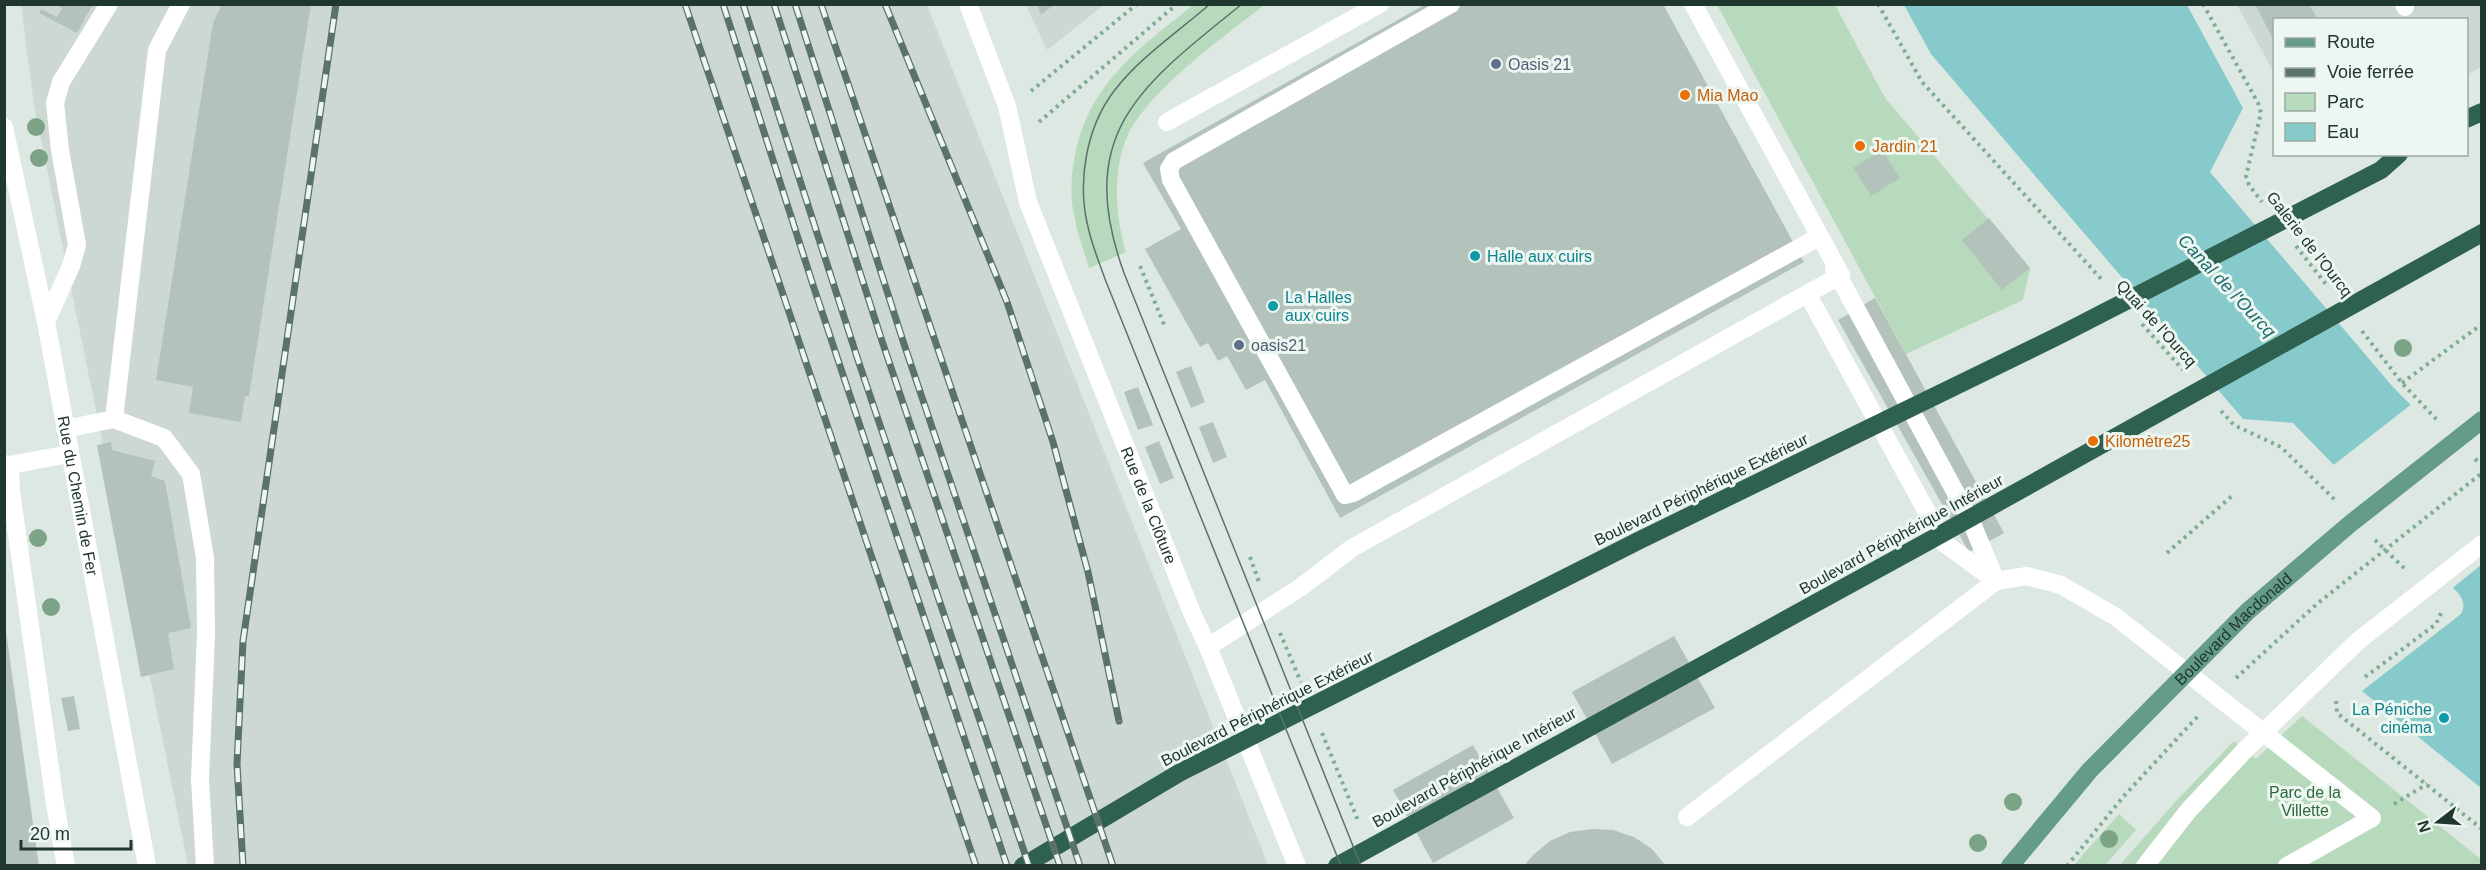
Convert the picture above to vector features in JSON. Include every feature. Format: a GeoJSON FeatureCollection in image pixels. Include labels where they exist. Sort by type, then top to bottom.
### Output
{"type":"FeatureCollection","features":[{"type":"Feature","properties":{"kind":"highway","name":"Boulevard Périphérique Extérieur"},"geometry":{"type":"LineString","coordinates":[[1023,866],[1179,773],[1640,540],[2061,334],[2381,170],[2397,156]]}},
{"type":"Feature","properties":{"kind":"highway","name":"Boulevard Périphérique Intérieur"},"geometry":{"type":"LineString","coordinates":[[1336,866],[1927,543],[2481,233]]}},
{"type":"Feature","properties":{"kind":"main road","name":"Boulevard Macdonald"},"geometry":{"type":"LineString","coordinates":[[2010,866],[2090,770],[2248,611],[2350,524],[2481,420]]}},
{"type":"Feature","properties":{"kind":"street"},"geometry":{"type":"LineString","coordinates":[[46,322],[71,266],[77,245],[60,150],[55,103],[61,82],[109,4]]}},
{"type":"Feature","properties":{"kind":"street"},"geometry":{"type":"LineString","coordinates":[[114,419],[157,50],[181,4]]}},
{"type":"Feature","properties":{"kind":"street","name":"Rue de la Clôture"},"geometry":{"type":"LineString","coordinates":[[968,4],[1007,106],[1028,202],[1187,602],[1208,647],[1297,866]]}},
{"type":"Feature","properties":{"kind":"street"},"geometry":{"type":"LineString","coordinates":[[1167,122],[1380,4]]}},
{"type":"Feature","properties":{"kind":"street"},"geometry":{"type":"LineString","coordinates":[[1451,4],[1174,161],[1169,169],[1171,180],[1345,495],[1353,494],[1817,238]]}},
{"type":"Feature","properties":{"kind":"street"},"geometry":{"type":"LineString","coordinates":[[1687,4],[1971,521],[1996,581]]}},
{"type":"Feature","properties":{"kind":"street"},"geometry":{"type":"LineString","coordinates":[[1208,647],[1301,587],[1352,548],[1839,277],[1842,273],[1693,4]]}},
{"type":"Feature","properties":{"kind":"street","name":"Rue du Chemin de Fer"},"geometry":{"type":"LineString","coordinates":[[4,127],[46,322],[64,429],[147,866]]}},
{"type":"Feature","properties":{"kind":"street"},"geometry":{"type":"LineString","coordinates":[[1808,295],[1944,543],[1996,581]]}},
{"type":"Feature","properties":{"kind":"street"},"geometry":{"type":"LineString","coordinates":[[64,429],[114,419],[164,438],[191,474],[206,558],[206,633],[200,779],[205,866]]}},
{"type":"Feature","properties":{"kind":"street"},"geometry":{"type":"LineString","coordinates":[[66,866],[55,804],[7,465],[69,454]]}},
{"type":"Feature","properties":{"kind":"street"},"geometry":{"type":"LineString","coordinates":[[2145,866],[2188,812],[2245,750],[2358,641],[2481,544]]}},
{"type":"Feature","properties":{"kind":"street"},"geometry":{"type":"LineString","coordinates":[[1687,818],[1996,581],[2027,576],[2061,585],[2116,617],[2372,818],[2287,866]]}},
{"type":"Feature","properties":{"kind":"path"},"geometry":{"type":"LineString","coordinates":[[1007,106],[1032,90],[1137,4]]}},
{"type":"Feature","properties":{"kind":"path"},"geometry":{"type":"LineString","coordinates":[[1066,99],[1177,4]]}},
{"type":"Feature","properties":{"kind":"path","name":"Quai de l'Ourcq"},"geometry":{"type":"LineString","coordinates":[[1878,4],[1922,82],[2106,284]]}},
{"type":"Feature","properties":{"kind":"path","name":"Galerie de l'Ourcq"},"geometry":{"type":"LineString","coordinates":[[2203,4],[2258,103],[2261,113],[2246,176],[2249,185],[2264,204]]}},
{"type":"Feature","properties":{"kind":"path","name":"Galerie de l'Ourcq"},"geometry":{"type":"LineString","coordinates":[[2293,242],[2329,289]]}},
{"type":"Feature","properties":{"kind":"path"},"geometry":{"type":"LineString","coordinates":[[1140,266],[1164,327]]}},
{"type":"Feature","properties":{"kind":"path","name":"Quai de l'Ourcq"},"geometry":{"type":"LineString","coordinates":[[2138,320],[2186,372]]}},
{"type":"Feature","properties":{"kind":"path"},"geometry":{"type":"LineString","coordinates":[[2402,383],[2481,324]]}},
{"type":"Feature","properties":{"kind":"path"},"geometry":{"type":"LineString","coordinates":[[2358,327],[2402,383],[2441,424]]}},
{"type":"Feature","properties":{"kind":"path"},"geometry":{"type":"LineString","coordinates":[[2218,408],[2234,425],[2281,447],[2340,505]]}},
{"type":"Feature","properties":{"kind":"path"},"geometry":{"type":"LineString","coordinates":[[2473,457],[2481,465]]}},
{"type":"Feature","properties":{"kind":"path"},"geometry":{"type":"LineString","coordinates":[[2240,675],[2318,603],[2481,473]]}},
{"type":"Feature","properties":{"kind":"path"},"geometry":{"type":"LineString","coordinates":[[2167,553],[2233,495]]}},
{"type":"Feature","properties":{"kind":"path"},"geometry":{"type":"LineString","coordinates":[[2373,538],[2407,571]]}},
{"type":"Feature","properties":{"kind":"path"},"geometry":{"type":"LineString","coordinates":[[2361,680],[2436,624],[2442,614],[2441,604]]}},
{"type":"Feature","properties":{"kind":"path"},"geometry":{"type":"LineString","coordinates":[[2342,693],[2335,702],[2337,713],[2481,829]]}},
{"type":"Feature","properties":{"kind":"path"},"geometry":{"type":"LineString","coordinates":[[2067,866],[2123,797],[2200,714]]}},
{"type":"Feature","properties":{"kind":"path"},"geometry":{"type":"LineString","coordinates":[[2372,818],[2427,784]]}},
{"type":"Feature","properties":{"kind":"shaded area"},"geometry":{"type":"Polygon","coordinates":[[[21,5],[927,5],[1268,865],[188,865],[34,105],[21,5]]]}},
{"type":"Feature","properties":{"kind":"shaded area"},"geometry":{"type":"Polygon","coordinates":[[[1026,5],[1104,5],[1047,50],[1026,5]]]}},
{"type":"Feature","properties":{"kind":"shaded area"},"geometry":{"type":"Polygon","coordinates":[[[2237,5],[2481,5],[2481,67],[2468,74],[2468,18],[2273,18],[2273,71],[2237,5]]]}},
{"type":"Feature","properties":{"kind":"green space"},"geometry":{"type":"Polygon","coordinates":[[[1193,5],[1264,5],[1170,82],[1138,118],[1123,149],[1117,178],[1119,223],[1126,252],[1089,268],[1075,222],[1072,193],[1074,163],[1082,130],[1104,88],[1119,70],[1193,5]]]}},
{"type":"Feature","properties":{"kind":"green space","name":"Jardin 21"},"geometry":{"type":"Polygon","coordinates":[[[1717,5],[1835,5],[1885,98],[2030,268],[2023,300],[1906,354],[1717,5]]]}},
{"type":"Feature","properties":{"kind":"green space","name":"Parc de la Villette"},"geometry":{"type":"Polygon","coordinates":[[[2302,716],[2482,860],[2481,866],[2119,866],[2176,801],[2234,741],[2256,759],[2302,716]]]}},
{"type":"Feature","properties":{"kind":"green space"},"geometry":{"type":"Polygon","coordinates":[[[2119,814],[2136,830],[2105,865],[2074,865],[2119,814]]]}},
{"type":"Feature","properties":{"kind":"water","name":"Canal de l'Ourcq"},"geometry":{"type":"Polygon","coordinates":[[[1904,5],[2187,5],[2243,108],[2210,172],[2393,387],[2481,476],[2481,788],[2362,691],[2461,614],[2463,604],[2459,594],[2293,423],[2243,419],[1931,54],[1904,5]]]}},
{"type":"Feature","properties":{"kind":"pier"},"geometry":{"type":"Polygon","coordinates":[[[2413,403],[2482,471],[2481,565],[2450,590],[2331,467],[2413,403]]]}},
{"type":"Feature","properties":{"kind":"building"},"geometry":{"type":"Polygon","coordinates":[[[55,4],[93,4],[77,33],[39,13],[41,9],[57,17],[62,8],[55,4]]]}},
{"type":"Feature","properties":{"kind":"building"},"geometry":{"type":"Polygon","coordinates":[[[222,4],[311,4],[249,396],[245,396],[241,422],[189,413],[193,387],[156,380],[213,23],[222,4]]]}},
{"type":"Feature","properties":{"kind":"building"},"geometry":{"type":"Polygon","coordinates":[[[1037,4],[1055,4],[1041,15],[1037,4]]]}},
{"type":"Feature","properties":{"kind":"building","name":"Halle aux cuirs"},"geometry":{"type":"Polygon","coordinates":[[[1426,4],[1663,4],[1804,262],[1340,518],[1265,380],[1246,390],[1227,356],[1218,361],[1208,343],[1200,347],[1145,249],[1181,229],[1143,163],[1426,4]]]}},
{"type":"Feature","properties":{"kind":"building"},"geometry":{"type":"Polygon","coordinates":[[[2255,4],[2309,4],[2317,18],[2273,18],[2272,37],[2255,4]]]}},
{"type":"Feature","properties":{"kind":"building"},"geometry":{"type":"Polygon","coordinates":[[[1882,150],[1900,178],[1871,196],[1853,168],[1882,150]]]}},
{"type":"Feature","properties":{"kind":"building"},"geometry":{"type":"Polygon","coordinates":[[[1989,218],[2030,268],[2002,290],[1962,240],[1989,218]]]}},
{"type":"Feature","properties":{"kind":"building"},"geometry":{"type":"Polygon","coordinates":[[[1875,298],[2004,533],[1969,552],[1838,320],[1875,298]]]}},
{"type":"Feature","properties":{"kind":"building"},"geometry":{"type":"Polygon","coordinates":[[[1191,366],[1205,402],[1191,408],[1176,372],[1191,366]]]}},
{"type":"Feature","properties":{"kind":"building"},"geometry":{"type":"Polygon","coordinates":[[[1138,387],[1153,425],[1138,430],[1124,392],[1138,387]]]}},
{"type":"Feature","properties":{"kind":"building"},"geometry":{"type":"Polygon","coordinates":[[[1213,422],[1227,457],[1213,463],[1199,427],[1213,422]]]}},
{"type":"Feature","properties":{"kind":"building"},"geometry":{"type":"Polygon","coordinates":[[[1159,441],[1174,478],[1160,484],[1145,447],[1159,441]]]}},
{"type":"Feature","properties":{"kind":"building"},"geometry":{"type":"Polygon","coordinates":[[[111,442],[112,450],[155,461],[151,476],[165,481],[191,628],[168,633],[174,669],[141,677],[97,445],[111,442]]]}},
{"type":"Feature","properties":{"kind":"building"},"geometry":{"type":"Polygon","coordinates":[[[4,631],[6,631],[39,866],[4,866],[4,631]]]}},
{"type":"Feature","properties":{"kind":"building"},"geometry":{"type":"Polygon","coordinates":[[[1674,636],[1715,708],[1612,764],[1572,692],[1674,636]]]}},
{"type":"Feature","properties":{"kind":"building"},"geometry":{"type":"Polygon","coordinates":[[[74,696],[80,729],[68,731],[61,698],[74,696]]]}},
{"type":"Feature","properties":{"kind":"building"},"geometry":{"type":"Polygon","coordinates":[[[1473,745],[1514,818],[1433,863],[1393,790],[1473,745]]]}},
{"type":"Feature","properties":{"kind":"building"},"geometry":{"type":"Polygon","coordinates":[[[1592,829],[1613,830],[1634,837],[1652,849],[1666,866],[1524,866],[1550,841],[1570,832],[1592,829]]]}},
{"type":"Feature","properties":{"kind":"tram line"},"geometry":{"type":"LineString","coordinates":[[1210,4],[1135,67],[1104,106],[1086,156],[1083,192],[1085,210],[1088,227],[1105,279],[1341,866]]}},
{"type":"Feature","properties":{"kind":"tram line"},"geometry":{"type":"LineString","coordinates":[[1242,4],[1174,60],[1147,88],[1126,116],[1113,147],[1107,183],[1110,224],[1124,273],[1361,866]]}},
{"type":"Feature","properties":{"kind":"railway"},"geometry":{"type":"LineString","coordinates":[[243,866],[237,764],[243,641],[336,4]]}},
{"type":"Feature","properties":{"kind":"railway"},"geometry":{"type":"LineString","coordinates":[[685,4],[976,866]]}},
{"type":"Feature","properties":{"kind":"railway"},"geometry":{"type":"LineString","coordinates":[[723,4],[813,285],[1007,866]]}},
{"type":"Feature","properties":{"kind":"railway"},"geometry":{"type":"LineString","coordinates":[[743,4],[859,363],[1029,866]]}},
{"type":"Feature","properties":{"kind":"railway"},"geometry":{"type":"LineString","coordinates":[[774,4],[882,341],[1060,866]]}},
{"type":"Feature","properties":{"kind":"railway"},"geometry":{"type":"LineString","coordinates":[[795,4],[904,344],[1080,866]]}},
{"type":"Feature","properties":{"kind":"railway"},"geometry":{"type":"LineString","coordinates":[[821,4],[1113,866]]}},
{"type":"Feature","properties":{"kind":"railway"},"geometry":{"type":"LineString","coordinates":[[885,4],[1007,302],[1053,442],[1088,572],[1119,721]]}},
{"type":"Feature","properties":{"kind":"place","name":"Oasis 21"},"geometry":{"type":"Point","coordinates":[1496,64]}},
{"type":"Feature","properties":{"kind":"place","name":"Mia Mao"},"geometry":{"type":"Point","coordinates":[1685,95]}},
{"type":"Feature","properties":{"kind":"place","name":"Jardin 21"},"geometry":{"type":"Point","coordinates":[1860,146]}},
{"type":"Feature","properties":{"kind":"place","name":"Halle aux cuirs"},"geometry":{"type":"Point","coordinates":[1475,256]}},
{"type":"Feature","properties":{"kind":"place","name":"La Halles aux cuirs"},"geometry":{"type":"Point","coordinates":[1273,306]}},
{"type":"Feature","properties":{"kind":"place","name":"oasis21"},"geometry":{"type":"Point","coordinates":[1239,345]}},
{"type":"Feature","properties":{"kind":"place","name":"Kilomètre25"},"geometry":{"type":"Point","coordinates":[2093,441]}},
{"type":"Feature","properties":{"kind":"place","name":"La Péniche cinéma"},"geometry":{"type":"Point","coordinates":[2444,718]}}]}
